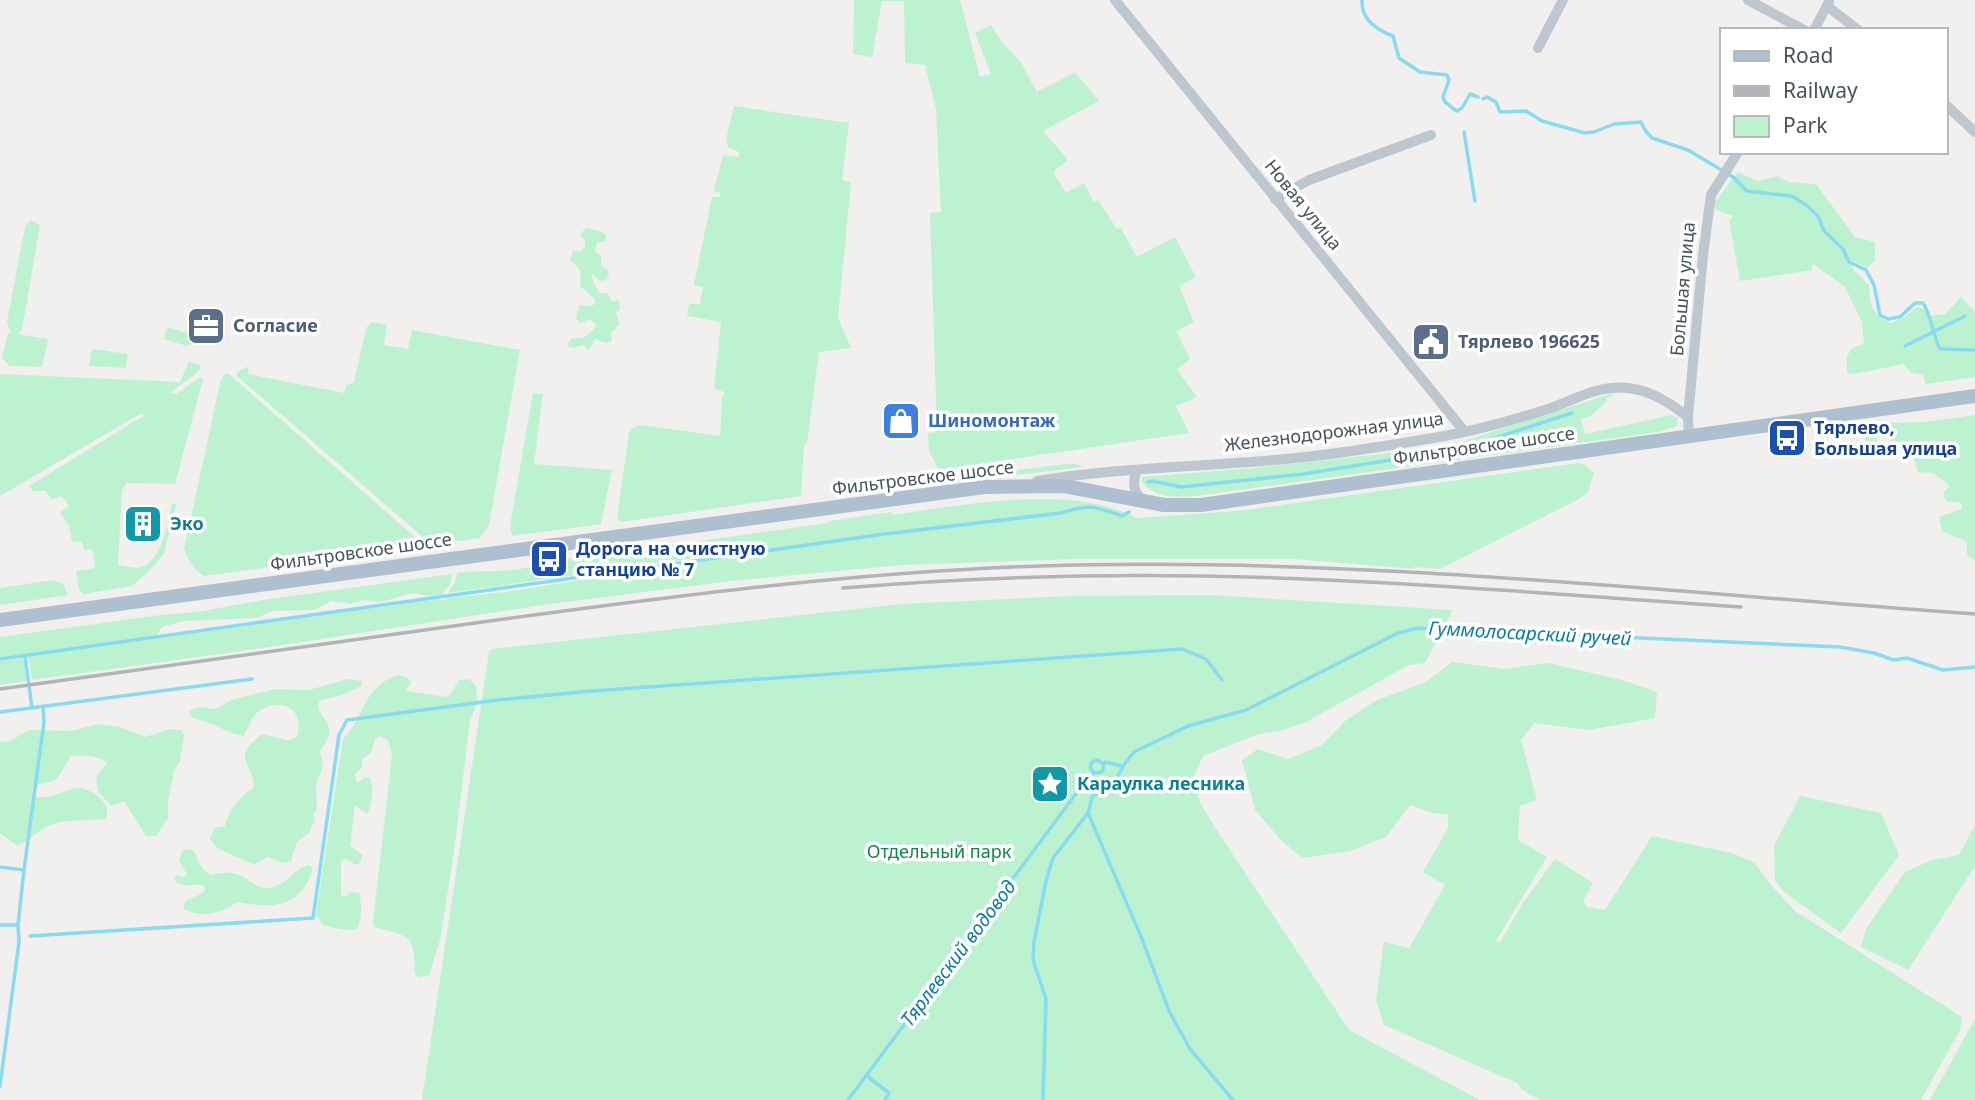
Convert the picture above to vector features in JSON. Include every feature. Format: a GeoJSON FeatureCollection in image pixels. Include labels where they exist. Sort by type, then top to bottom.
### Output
{"type":"FeatureCollection","features":[{"type":"Feature","properties":{"kind":"main road","name":"Фильтровское шоссе"},"geometry":{"type":"LineString","coordinates":[[0,620],[1009,486],[1064,486],[1164,505],[1201,505],[1975,396]]}},
{"type":"Feature","properties":{"kind":"street","name":"Новая улица"},"geometry":{"type":"LineString","coordinates":[[1115,0],[1464,431]]}},
{"type":"Feature","properties":{"kind":"street"},"geometry":{"type":"LineString","coordinates":[[1538,48],[1563,0]]}},
{"type":"Feature","properties":{"kind":"street"},"geometry":{"type":"LineString","coordinates":[[1748,0],[1800,28]]}},
{"type":"Feature","properties":{"kind":"street"},"geometry":{"type":"LineString","coordinates":[[1815,28],[1828,3],[1856,28]]}},
{"type":"Feature","properties":{"kind":"street"},"geometry":{"type":"LineString","coordinates":[[1947,106],[1975,132]]}},
{"type":"Feature","properties":{"kind":"street"},"geometry":{"type":"LineString","coordinates":[[1275,199],[1309,180],[1431,135]]}},
{"type":"Feature","properties":{"kind":"street","name":"Большая улица"},"geometry":{"type":"LineString","coordinates":[[1689,437],[1688,417],[1711,195],[1737,154]]}},
{"type":"Feature","properties":{"kind":"street","name":"Железнодорожная улица"},"geometry":{"type":"LineString","coordinates":[[1009,486],[1062,477],[1288,459],[1363,450],[1464,431],[1551,408],[1609,388],[1637,389],[1655,394],[1688,417]]}},
{"type":"Feature","properties":{"kind":"street"},"geometry":{"type":"LineString","coordinates":[[1137,470],[1133,484],[1143,501]]}},
{"type":"Feature","properties":{"kind":"green space"},"geometry":{"type":"Polygon","coordinates":[[[854,0],[960,0],[980,77],[991,74],[975,33],[991,25],[1020,61],[1037,92],[1075,72],[1099,101],[1043,131],[1068,160],[1053,172],[1066,193],[1084,183],[1094,202],[1098,200],[1117,229],[1121,228],[1137,257],[1175,237],[1196,277],[1179,286],[1194,322],[1176,331],[1190,359],[1177,369],[1197,397],[1176,406],[1189,433],[939,470],[929,451],[928,433],[937,432],[930,213],[941,212],[936,109],[925,65],[905,63],[904,1],[882,1],[872,57],[853,54],[854,0]]]}},
{"type":"Feature","properties":{"kind":"green space"},"geometry":{"type":"Polygon","coordinates":[[[734,106],[849,123],[842,180],[851,182],[838,318],[851,348],[819,352],[807,443],[804,446],[801,496],[621,522],[617,517],[629,433],[633,428],[640,425],[720,436],[722,398],[725,392],[714,389],[721,322],[687,316],[689,304],[700,304],[703,287],[694,285],[712,197],[720,197],[720,193],[714,191],[723,155],[739,157],[739,152],[728,147],[726,140],[734,106]]]}},
{"type":"Feature","properties":{"kind":"green space"},"geometry":{"type":"Polygon","coordinates":[[[1738,172],[1757,181],[1778,176],[1788,182],[1816,184],[1855,237],[1875,242],[1875,260],[1867,268],[1853,261],[1852,268],[1869,285],[1873,309],[1884,320],[1891,323],[1917,307],[1925,309],[1929,316],[1945,314],[1961,297],[1975,312],[1975,377],[1926,384],[1923,375],[1912,373],[1903,364],[1847,373],[1847,357],[1851,349],[1864,343],[1862,322],[1845,287],[1813,264],[1812,270],[1740,281],[1729,220],[1733,216],[1716,210],[1714,203],[1738,172]]]}},
{"type":"Feature","properties":{"kind":"green space"},"geometry":{"type":"Polygon","coordinates":[[[31,220],[40,225],[22,330],[17,334],[48,339],[42,367],[10,366],[2,358],[8,333],[11,333],[7,322],[25,227],[31,220]]]}},
{"type":"Feature","properties":{"kind":"green space"},"geometry":{"type":"Polygon","coordinates":[[[586,228],[603,232],[606,236],[605,241],[597,243],[595,251],[601,256],[601,266],[608,270],[609,276],[600,281],[592,274],[593,282],[600,293],[607,293],[612,302],[619,300],[620,310],[616,312],[619,324],[611,333],[612,341],[605,343],[595,339],[589,350],[583,345],[573,348],[568,346],[571,339],[585,337],[597,326],[590,319],[581,323],[576,319],[579,305],[592,306],[595,303],[594,298],[580,286],[580,271],[570,259],[573,251],[581,251],[585,247],[585,241],[580,234],[586,228]]]}},
{"type":"Feature","properties":{"kind":"green space"},"geometry":{"type":"Polygon","coordinates":[[[372,322],[387,325],[384,345],[408,349],[412,330],[520,350],[489,525],[480,538],[432,545],[237,376],[237,372],[249,366],[248,374],[344,393],[346,386],[354,382],[366,328],[372,322]]]}},
{"type":"Feature","properties":{"kind":"green space"},"geometry":{"type":"Polygon","coordinates":[[[166,329],[192,334],[192,344],[187,346],[164,339],[166,329]]]}},
{"type":"Feature","properties":{"kind":"green space"},"geometry":{"type":"Polygon","coordinates":[[[92,349],[128,354],[125,368],[89,366],[92,349]]]}},
{"type":"Feature","properties":{"kind":"green space"},"geometry":{"type":"Polygon","coordinates":[[[189,362],[201,365],[199,371],[170,393],[176,394],[201,377],[203,379],[175,484],[127,483],[122,490],[118,565],[141,567],[154,558],[166,530],[172,504],[176,504],[164,554],[132,586],[83,594],[79,589],[76,571],[95,568],[92,549],[84,550],[82,541],[72,542],[69,526],[60,512],[69,506],[62,496],[52,499],[45,491],[33,491],[29,486],[145,415],[140,414],[0,496],[0,374],[180,382],[189,362]]]}},
{"type":"Feature","properties":{"kind":"green space"},"geometry":{"type":"Polygon","coordinates":[[[225,374],[229,374],[425,546],[204,576],[197,571],[184,549],[221,379],[225,374]]]}},
{"type":"Feature","properties":{"kind":"green space"},"geometry":{"type":"Polygon","coordinates":[[[533,393],[543,394],[534,464],[612,470],[601,524],[512,536],[510,526],[533,393]]]}},
{"type":"Feature","properties":{"kind":"green space"},"geometry":{"type":"Polygon","coordinates":[[[1613,393],[1591,416],[1581,419],[1585,434],[1671,415],[1678,418],[1677,426],[1658,432],[1196,496],[1158,494],[1141,480],[1142,477],[1254,468],[1453,446],[1455,455],[1455,444],[1613,393]]]}},
{"type":"Feature","properties":{"kind":"green space"},"geometry":{"type":"Polygon","coordinates":[[[1975,415],[1975,561],[1967,554],[1967,542],[1942,531],[1939,517],[1962,509],[1961,503],[1946,501],[1943,493],[1950,486],[1933,473],[1918,472],[1914,458],[1884,437],[1877,437],[1877,441],[1871,445],[1865,440],[1865,432],[1886,423],[1926,422],[1975,415]]]}},
{"type":"Feature","properties":{"kind":"green space"},"geometry":{"type":"Polygon","coordinates":[[[1579,463],[1594,473],[1588,492],[1579,499],[1440,569],[1293,559],[1075,559],[902,565],[731,581],[542,605],[32,680],[28,656],[439,599],[445,601],[447,598],[505,592],[703,561],[702,557],[448,593],[457,573],[519,569],[537,564],[539,567],[563,564],[563,560],[891,512],[893,515],[983,502],[1049,499],[1081,501],[1110,507],[1136,518],[1238,511],[1579,463]]]}},
{"type":"Feature","properties":{"kind":"green space"},"geometry":{"type":"Polygon","coordinates":[[[1066,464],[1084,467],[948,483],[938,480],[1066,464]]]}},
{"type":"Feature","properties":{"kind":"green space"},"geometry":{"type":"Polygon","coordinates":[[[452,574],[451,582],[442,595],[413,593],[381,602],[363,600],[351,604],[331,601],[314,610],[272,611],[257,618],[183,621],[162,627],[157,635],[0,658],[0,637],[197,612],[263,600],[452,574]]]}},
{"type":"Feature","properties":{"kind":"green space"},"geometry":{"type":"Polygon","coordinates":[[[53,580],[63,584],[68,595],[0,605],[0,588],[53,580]]]}},
{"type":"Feature","properties":{"kind":"green space","name":"Отдельный парк"},"geometry":{"type":"Polygon","coordinates":[[[1211,595],[1453,610],[1425,663],[1409,665],[1304,723],[1280,731],[1258,734],[1203,756],[1194,776],[1200,802],[1214,826],[1349,1030],[1480,1100],[422,1100],[489,652],[492,649],[902,604],[1069,596],[1211,595]]]}},
{"type":"Feature","properties":{"kind":"green space"},"geometry":{"type":"Polygon","coordinates":[[[24,658],[27,681],[0,685],[0,661],[24,658]]]}},
{"type":"Feature","properties":{"kind":"green space"},"geometry":{"type":"Polygon","coordinates":[[[1452,662],[1504,669],[1548,663],[1622,680],[1657,692],[1655,718],[1589,730],[1534,723],[1521,740],[1537,800],[1520,806],[1518,840],[1547,857],[1496,941],[1500,942],[1525,900],[1555,859],[1593,883],[1583,901],[1587,907],[1605,910],[1652,836],[1732,853],[1755,863],[1795,911],[1962,1017],[1960,1030],[1921,1100],[1540,1100],[1522,1090],[1517,1083],[1384,1025],[1376,1000],[1384,942],[1409,948],[1445,885],[1423,872],[1448,828],[1448,814],[1432,813],[1410,805],[1386,837],[1350,851],[1303,858],[1283,842],[1255,810],[1242,760],[1258,749],[1288,759],[1322,745],[1346,720],[1377,700],[1426,682],[1452,662]]]}},
{"type":"Feature","properties":{"kind":"green space"},"geometry":{"type":"Polygon","coordinates":[[[397,675],[408,678],[411,682],[406,691],[446,697],[451,694],[459,680],[469,679],[476,686],[477,702],[470,721],[440,940],[429,975],[419,977],[415,974],[413,951],[408,939],[374,927],[373,922],[392,755],[388,740],[379,736],[375,739],[371,753],[362,759],[362,768],[355,774],[357,783],[365,777],[370,778],[372,786],[367,814],[355,805],[350,846],[363,855],[359,864],[345,858],[341,861],[341,896],[346,897],[349,892],[359,893],[359,925],[353,930],[331,927],[322,924],[316,914],[343,739],[376,688],[397,675]]]}},
{"type":"Feature","properties":{"kind":"green space"},"geometry":{"type":"Polygon","coordinates":[[[347,679],[362,681],[361,686],[343,695],[320,700],[320,712],[329,733],[320,751],[323,766],[316,784],[317,810],[313,814],[315,819],[309,833],[297,842],[291,861],[282,863],[268,857],[255,864],[217,848],[210,839],[214,828],[225,826],[236,804],[254,787],[245,759],[247,749],[262,734],[288,740],[297,737],[298,719],[294,712],[282,705],[266,707],[253,717],[244,736],[194,718],[189,711],[199,707],[215,709],[234,699],[277,689],[309,690],[347,679]]]}},
{"type":"Feature","properties":{"kind":"green space"},"geometry":{"type":"Polygon","coordinates":[[[98,724],[120,727],[145,737],[170,729],[182,730],[184,735],[180,761],[174,771],[168,818],[156,836],[146,836],[124,801],[111,806],[98,791],[96,777],[107,763],[99,758],[85,756],[71,756],[56,780],[36,785],[31,790],[37,797],[47,797],[76,788],[91,792],[101,799],[107,808],[106,819],[56,823],[17,846],[0,833],[0,742],[10,741],[29,730],[71,731],[98,724]]]}},
{"type":"Feature","properties":{"kind":"green space"},"geometry":{"type":"Polygon","coordinates":[[[1800,796],[1881,813],[1899,855],[1841,933],[1784,892],[1775,881],[1774,846],[1800,796]]]}},
{"type":"Feature","properties":{"kind":"green space"},"geometry":{"type":"Polygon","coordinates":[[[1975,825],[1975,866],[1908,970],[1861,947],[1866,929],[1905,872],[1932,860],[1959,855],[1975,825]]]}},
{"type":"Feature","properties":{"kind":"green space"},"geometry":{"type":"Polygon","coordinates":[[[193,850],[202,868],[211,875],[236,874],[265,888],[281,884],[303,867],[308,865],[313,868],[302,891],[284,903],[263,905],[238,902],[218,912],[199,914],[184,909],[184,905],[205,890],[203,885],[183,885],[174,879],[177,875],[182,877],[187,874],[179,861],[182,851],[193,850]]]}},
{"type":"Feature","properties":{"kind":"green space"},"geometry":{"type":"Polygon","coordinates":[[[1975,1019],[1975,1100],[1930,1100],[1975,1019]]]}},
{"type":"Feature","properties":{"kind":"waterway"},"geometry":{"type":"LineString","coordinates":[[1362,0],[1367,19],[1381,31],[1393,36],[1399,58],[1420,72],[1447,75],[1449,80],[1443,97],[1445,102],[1457,111],[1462,108],[1470,94],[1478,97]]}},
{"type":"Feature","properties":{"kind":"waterway"},"geometry":{"type":"LineString","coordinates":[[1483,99],[1487,97],[1496,102],[1500,112],[1526,111],[1542,121],[1585,133],[1614,124],[1641,122],[1652,138],[1688,150],[1733,177],[1747,191],[1792,196],[1818,216],[1824,231],[1843,249],[1849,262],[1866,270],[1874,285],[1880,315],[1888,319],[1900,317],[1915,303],[1923,303],[1940,349],[1975,350]]}},
{"type":"Feature","properties":{"kind":"waterway"},"geometry":{"type":"LineString","coordinates":[[1464,132],[1475,201]]}},
{"type":"Feature","properties":{"kind":"waterway"},"geometry":{"type":"LineString","coordinates":[[1905,346],[1965,316]]}},
{"type":"Feature","properties":{"kind":"waterway"},"geometry":{"type":"LineString","coordinates":[[1148,482],[1181,487],[1304,474],[1461,449],[1572,413]]}},
{"type":"Feature","properties":{"kind":"waterway"},"geometry":{"type":"LineString","coordinates":[[0,659],[885,534],[1061,513],[1085,507],[1098,508],[1122,516],[1129,512]]}},
{"type":"Feature","properties":{"kind":"waterway","name":"Гуммолосарский ручей"},"geometry":{"type":"LineString","coordinates":[[1233,1100],[1190,1049],[1169,1011],[1142,939],[1088,813],[1092,797],[1115,782],[1134,752],[1188,726],[1246,710],[1398,633],[1418,628],[1840,647],[1874,653],[1894,660],[1907,658],[1943,670],[1975,667]]}},
{"type":"Feature","properties":{"kind":"waterway"},"geometry":{"type":"LineString","coordinates":[[30,936],[313,918],[339,735],[347,720],[498,700],[592,691],[1182,649],[1206,659],[1222,680]]}},
{"type":"Feature","properties":{"kind":"waterway"},"geometry":{"type":"LineString","coordinates":[[25,656],[32,708]]}},
{"type":"Feature","properties":{"kind":"waterway"},"geometry":{"type":"LineString","coordinates":[[0,712],[252,679]]}},
{"type":"Feature","properties":{"kind":"waterway"},"geometry":{"type":"LineString","coordinates":[[0,1086],[44,722],[43,706]]}},
{"type":"Feature","properties":{"kind":"waterway","name":"Тярлевский водовод"},"geometry":{"type":"LineString","coordinates":[[1094,773],[1090,767],[1092,762],[1098,760],[1103,764]]}},
{"type":"Feature","properties":{"kind":"waterway","name":"Тярлевский водовод"},"geometry":{"type":"LineString","coordinates":[[848,1100],[1087,779],[1094,773],[1102,772],[1105,762],[1122,766]]}},
{"type":"Feature","properties":{"kind":"waterway"},"geometry":{"type":"LineString","coordinates":[[1043,1100],[1046,999],[1033,960],[1034,942],[1053,858],[1088,813]]}},
{"type":"Feature","properties":{"kind":"waterway"},"geometry":{"type":"LineString","coordinates":[[0,867],[24,870]]}},
{"type":"Feature","properties":{"kind":"waterway"},"geometry":{"type":"LineString","coordinates":[[0,925],[18,925]]}},
{"type":"Feature","properties":{"kind":"waterway"},"geometry":{"type":"LineString","coordinates":[[867,1076],[889,1093],[885,1100]]}},
{"type":"Feature","properties":{"kind":"railway"},"geometry":{"type":"LineString","coordinates":[[0,689],[704,593],[904,573],[1039,566],[1156,564],[1391,571],[1975,614]]}},
{"type":"Feature","properties":{"kind":"railway"},"geometry":{"type":"LineString","coordinates":[[843,588],[1022,578],[1202,576],[1404,584],[1741,607]]}},
{"type":"Feature","properties":{"kind":"place","name":"Согласие"},"geometry":{"type":"Point","coordinates":[206,326]}},
{"type":"Feature","properties":{"kind":"place","name":"Тярлево 196625"},"geometry":{"type":"Point","coordinates":[1431,342]}},
{"type":"Feature","properties":{"kind":"place","name":"Шиномонтаж"},"geometry":{"type":"Point","coordinates":[901,421]}},
{"type":"Feature","properties":{"kind":"place","name":"Тярлево, Большая улица"},"geometry":{"type":"Point","coordinates":[1787,438]}},
{"type":"Feature","properties":{"kind":"place","name":"Эко"},"geometry":{"type":"Point","coordinates":[143,524]}},
{"type":"Feature","properties":{"kind":"place","name":"Дорога на очистную станцию № 7"},"geometry":{"type":"Point","coordinates":[549,559]}},
{"type":"Feature","properties":{"kind":"place","name":"Караулка лесника"},"geometry":{"type":"Point","coordinates":[1050,784]}}]}
